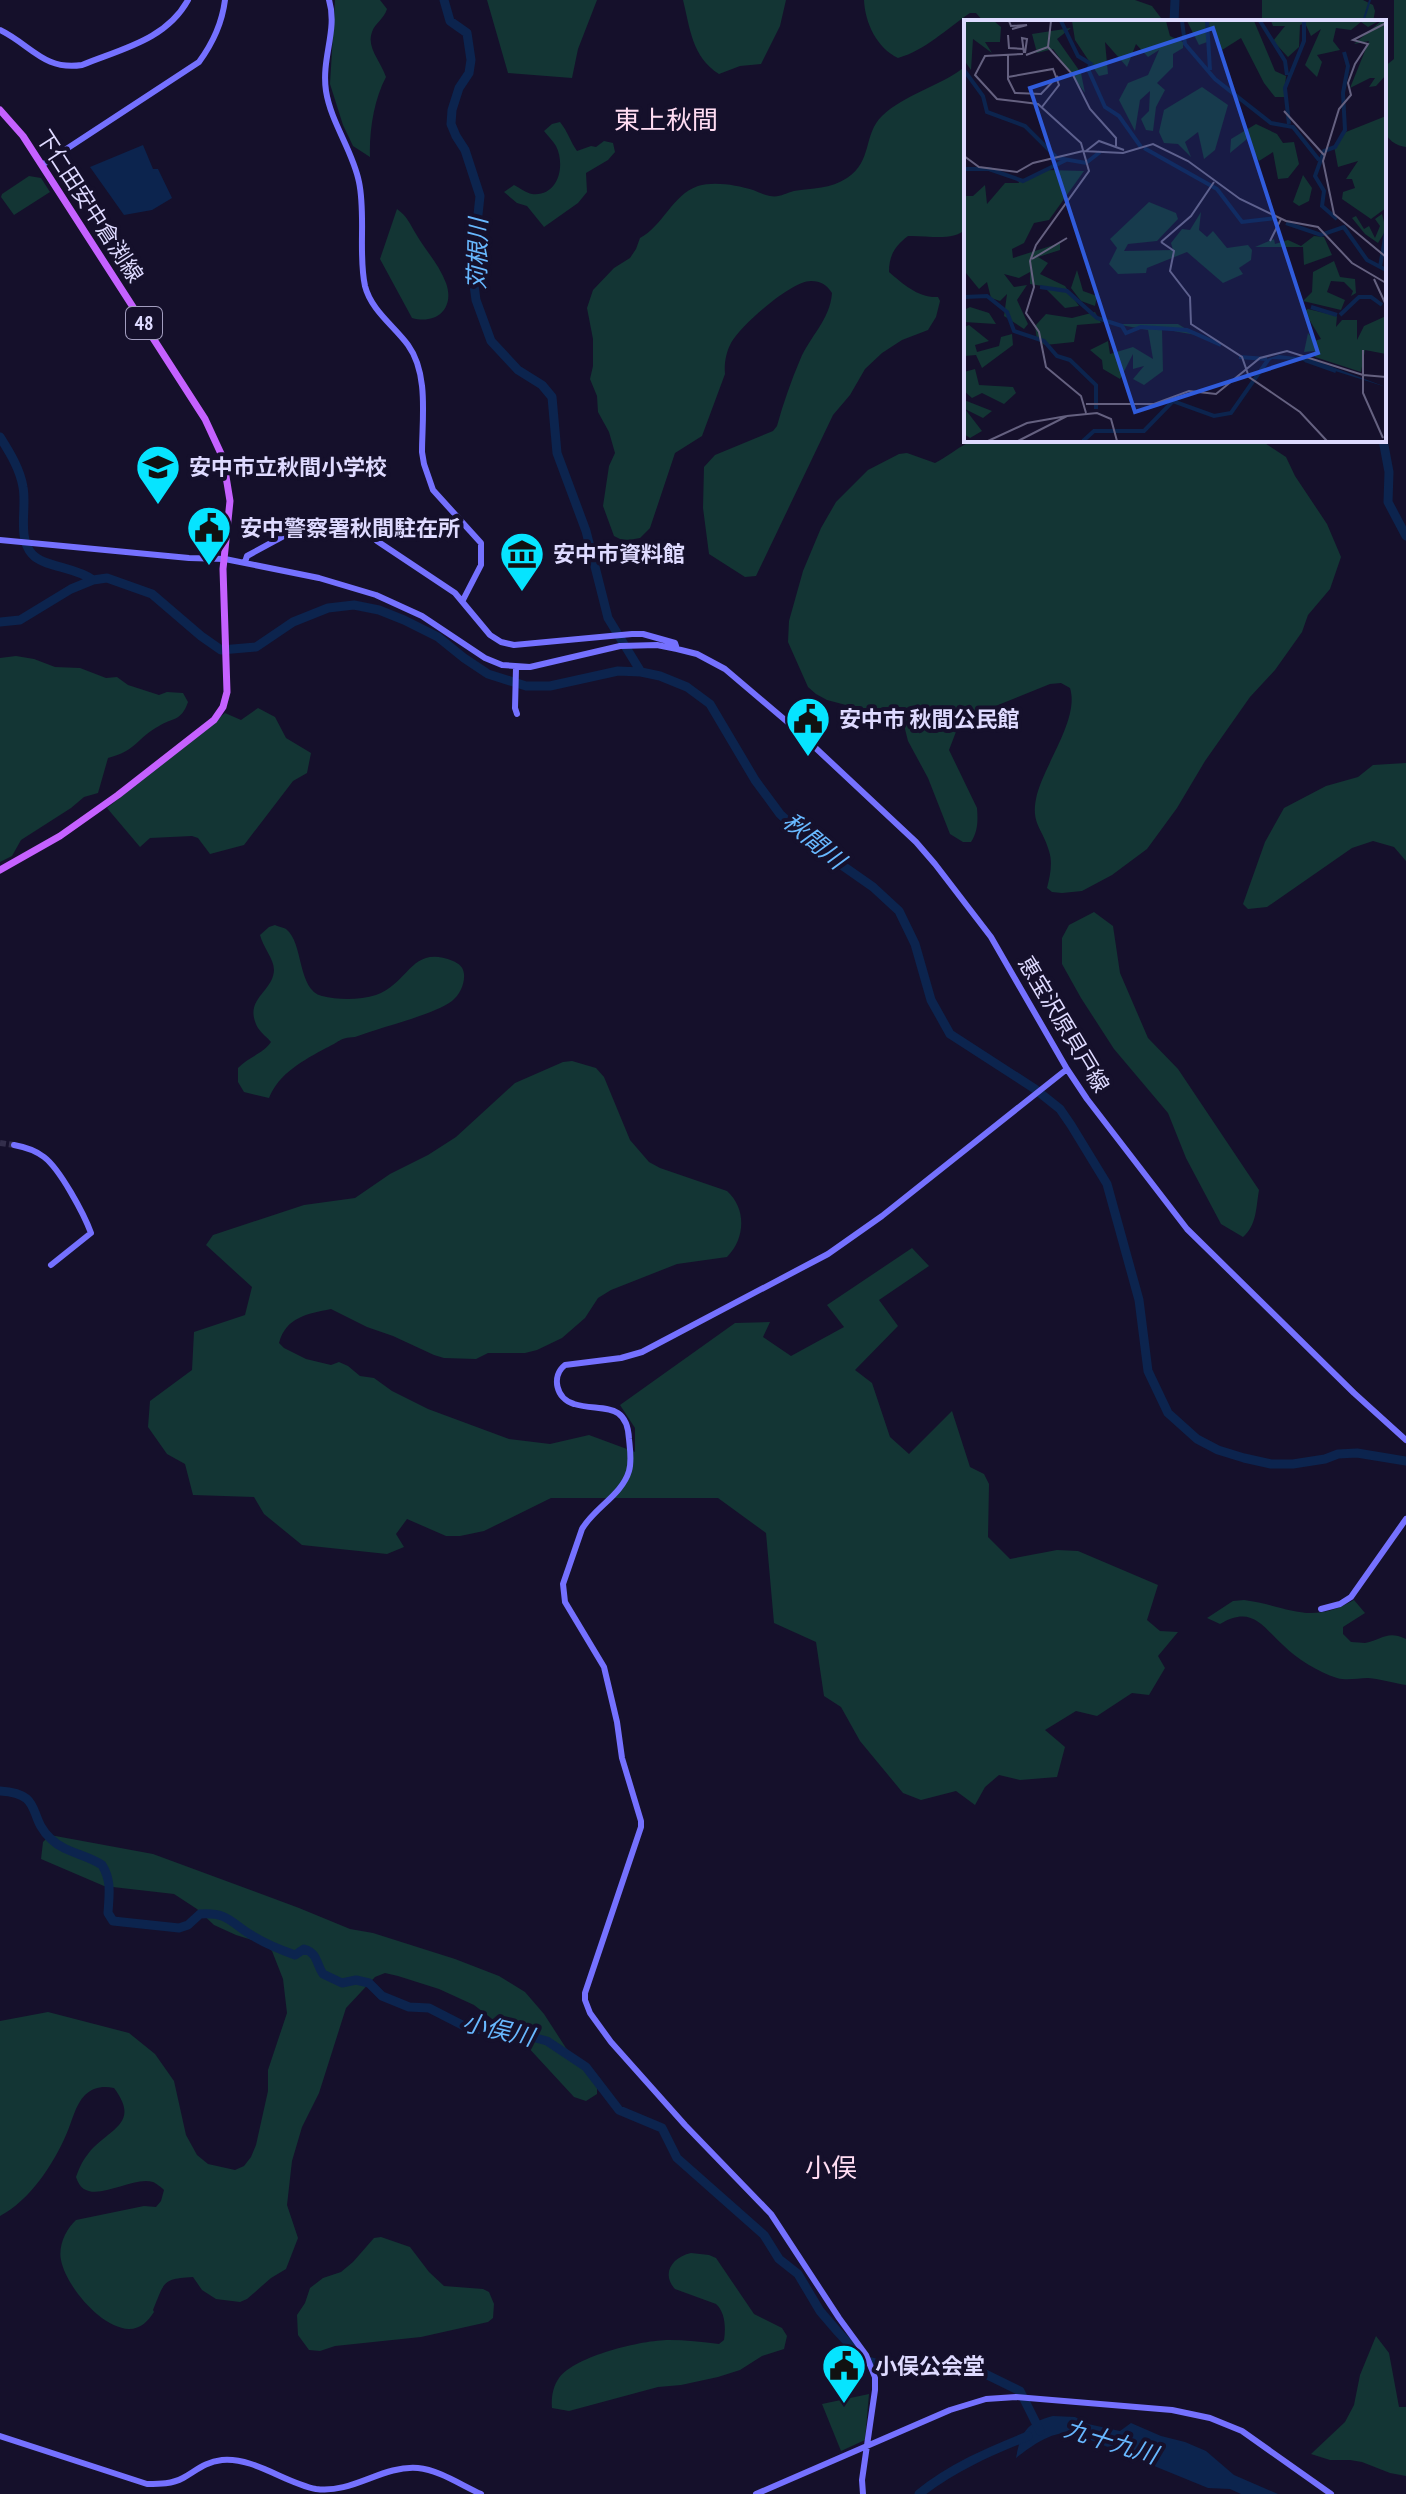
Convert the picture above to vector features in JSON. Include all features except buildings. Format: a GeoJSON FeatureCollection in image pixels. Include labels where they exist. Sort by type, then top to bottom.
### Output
{"type":"FeatureCollection","features":[{"type":"Feature","properties":{"kind":"main road","name":"下仁田安中倉渕線"},"geometry":{"type":"LineString","coordinates":[[0,110],[17,126],[176,372],[215,438],[223,458],[230,501],[223,569],[226,700],[214,720],[60,836],[0,870]]}},
{"type":"Feature","properties":{"kind":"street"},"geometry":{"type":"LineString","coordinates":[[0,30],[27,45],[47,62],[65,67],[82,65],[157,35],[175,20],[188,0]]}},
{"type":"Feature","properties":{"kind":"street"},"geometry":{"type":"LineString","coordinates":[[42,165],[199,62],[214,39],[225,0]]}},
{"type":"Feature","properties":{"kind":"street"},"geometry":{"type":"LineString","coordinates":[[245,562],[247,556],[298,529],[357,527],[463,600],[481,565],[481,543],[433,490],[424,464],[419,368],[408,345],[369,298],[365,284],[362,201],[358,178],[326,94],[325,61],[332,20],[329,0]]}},
{"type":"Feature","properties":{"kind":"street"},"geometry":{"type":"LineString","coordinates":[[0,540],[225,559],[319,578],[376,595],[422,616],[485,658],[516,672],[517,714]]}},
{"type":"Feature","properties":{"kind":"street","name":"恵宝沢原貝戸線"},"geometry":{"type":"LineString","coordinates":[[463,600],[490,635],[506,644],[643,634],[675,643],[677,649]]}},
{"type":"Feature","properties":{"kind":"street","name":"恵宝沢原貝戸線"},"geometry":{"type":"LineString","coordinates":[[516,672],[620,646],[657,645],[697,654],[725,669],[791,725],[916,842],[991,937],[1067,1069],[1187,1229],[1406,1440]]}},
{"type":"Feature","properties":{"kind":"street"},"geometry":{"type":"LineString","coordinates":[[863,2494],[862,2480],[875,2390],[874,2374],[866,2355],[771,2214],[631,2065],[611,2042],[587,2005],[585,1993],[641,1821],[622,1758],[604,1667],[565,1602],[562,1590],[582,1529],[623,1484],[629,1471],[629,1433],[621,1415],[607,1408],[568,1402],[561,1394],[557,1378],[562,1367],[569,1364],[621,1358],[642,1352],[828,1254],[882,1216],[1067,1069]]}},
{"type":"Feature","properties":{"kind":"street"},"geometry":{"type":"LineString","coordinates":[[14,1145],[43,1156],[53,1166],[86,1219],[91,1233],[51,1265]]}},
{"type":"Feature","properties":{"kind":"street"},"geometry":{"type":"LineString","coordinates":[[1321,1609],[1340,1604],[1351,1597],[1406,1519]]}},
{"type":"Feature","properties":{"kind":"street"},"geometry":{"type":"LineString","coordinates":[[756,2494],[968,2404],[1016,2397],[1172,2410],[1210,2418],[1242,2431],[1331,2494]]}},
{"type":"Feature","properties":{"kind":"street"},"geometry":{"type":"LineString","coordinates":[[0,2436],[147,2484],[171,2483],[202,2465],[224,2460],[248,2464],[293,2482],[324,2490],[345,2488],[400,2469],[418,2468],[481,2494]]}},
{"type":"Feature","properties":{"kind":"green space"},"geometry":{"type":"Polygon","coordinates":[[[335,0],[380,0],[387,9],[373,29],[371,38],[372,49],[386,77],[373,116],[370,157],[353,146],[330,84],[335,0]]]}},
{"type":"Feature","properties":{"kind":"green space"},"geometry":{"type":"Polygon","coordinates":[[[487,0],[597,0],[578,49],[572,78],[508,73],[487,0]]]}},
{"type":"Feature","properties":{"kind":"green space"},"geometry":{"type":"Polygon","coordinates":[[[683,0],[786,0],[780,26],[761,64],[740,66],[719,74],[698,50],[683,0]]]}},
{"type":"Feature","properties":{"kind":"green space"},"geometry":{"type":"Polygon","coordinates":[[[864,0],[1135,0],[1152,6],[1162,20],[982,20],[976,13],[970,13],[927,44],[898,58],[878,41],[867,17],[864,0]]]}},
{"type":"Feature","properties":{"kind":"green space"},"geometry":{"type":"Polygon","coordinates":[[[1262,0],[1363,0],[1373,5],[1375,11],[1373,20],[1262,20],[1262,0]]]}},
{"type":"Feature","properties":{"kind":"green space"},"geometry":{"type":"Polygon","coordinates":[[[1394,0],[1406,0],[1406,147],[1392,141],[1386,134],[1386,65],[1394,59],[1394,0]]]}},
{"type":"Feature","properties":{"kind":"green space"},"geometry":{"type":"Polygon","coordinates":[[[964,67],[964,230],[947,237],[908,236],[894,251],[889,266],[889,272],[911,289],[938,297],[936,317],[928,330],[902,340],[865,369],[850,395],[833,415],[756,576],[745,577],[709,554],[703,508],[704,467],[715,455],[773,431],[777,426],[800,360],[824,320],[830,303],[832,293],[818,282],[802,283],[791,288],[736,335],[728,350],[725,374],[702,436],[675,453],[650,528],[640,538],[629,540],[614,536],[603,506],[609,466],[615,453],[609,432],[598,412],[597,396],[590,379],[593,339],[587,308],[593,290],[614,268],[630,258],[640,238],[689,190],[704,185],[726,184],[776,196],[841,182],[861,164],[872,131],[882,116],[901,102],[964,67]]]}},
{"type":"Feature","properties":{"kind":"green space"},"geometry":{"type":"Polygon","coordinates":[[[560,122],[577,151],[596,147],[604,141],[613,143],[615,152],[586,173],[587,192],[578,203],[544,227],[527,206],[517,203],[504,192],[514,185],[530,193],[541,194],[554,185],[560,171],[559,154],[544,131],[560,122]]]}},
{"type":"Feature","properties":{"kind":"green space"},"geometry":{"type":"Polygon","coordinates":[[[29,176],[41,178],[50,192],[14,215],[2,194],[29,176]]]}},
{"type":"Feature","properties":{"kind":"green space"},"geometry":{"type":"Polygon","coordinates":[[[397,209],[408,220],[446,283],[446,307],[436,317],[412,318],[380,259],[397,209]]]}},
{"type":"Feature","properties":{"kind":"green space"},"geometry":{"type":"Polygon","coordinates":[[[970,442],[1263,442],[1286,457],[1327,524],[1341,557],[1330,589],[1308,615],[1302,632],[1275,670],[1250,697],[1147,849],[1112,875],[1082,891],[1062,893],[1047,888],[1050,856],[1035,815],[1040,786],[1070,714],[1070,688],[1061,683],[1050,684],[978,713],[959,724],[949,750],[977,808],[973,838],[971,842],[963,842],[950,834],[928,778],[908,741],[904,725],[898,720],[816,694],[808,687],[788,642],[789,621],[803,571],[836,502],[868,470],[899,454],[907,453],[935,463],[970,442]]]}},
{"type":"Feature","properties":{"kind":"green space"},"geometry":{"type":"Polygon","coordinates":[[[16,656],[55,667],[80,668],[106,678],[117,677],[128,685],[159,695],[183,693],[188,702],[179,716],[152,731],[125,752],[108,758],[98,793],[84,797],[21,840],[12,856],[0,862],[0,658],[16,656]]]}},
{"type":"Feature","properties":{"kind":"green space"},"geometry":{"type":"Polygon","coordinates":[[[258,708],[275,717],[286,738],[311,753],[307,773],[293,781],[244,845],[210,854],[198,838],[192,836],[150,838],[140,847],[107,808],[225,713],[241,720],[258,708]]]}},
{"type":"Feature","properties":{"kind":"green space"},"geometry":{"type":"Polygon","coordinates":[[[1406,763],[1406,861],[1394,847],[1373,841],[1352,848],[1267,907],[1248,909],[1243,904],[1265,842],[1284,808],[1326,786],[1358,777],[1373,765],[1406,763]]]}},
{"type":"Feature","properties":{"kind":"green space"},"geometry":{"type":"Polygon","coordinates":[[[1094,912],[1113,926],[1120,973],[1148,1038],[1178,1069],[1259,1190],[1253,1221],[1243,1237],[1221,1224],[1186,1158],[1168,1113],[1114,1049],[1062,964],[1062,938],[1069,925],[1094,912]]]}},
{"type":"Feature","properties":{"kind":"green space"},"geometry":{"type":"Polygon","coordinates":[[[275,925],[286,929],[292,936],[308,985],[322,996],[349,999],[376,995],[428,957],[439,957],[459,964],[463,971],[463,985],[455,998],[443,1006],[342,1039],[309,1057],[279,1081],[269,1098],[244,1092],[238,1082],[238,1068],[271,1042],[258,1028],[254,1010],[274,970],[260,935],[275,925]]]}},
{"type":"Feature","properties":{"kind":"green space"},"geometry":{"type":"Polygon","coordinates":[[[572,1061],[596,1068],[604,1077],[630,1140],[649,1162],[727,1191],[733,1198],[741,1215],[741,1224],[737,1242],[727,1257],[677,1264],[611,1290],[598,1298],[585,1318],[562,1338],[525,1353],[488,1353],[476,1359],[444,1358],[331,1309],[292,1322],[279,1343],[306,1359],[331,1365],[339,1362],[360,1376],[374,1378],[428,1409],[509,1439],[550,1444],[589,1435],[635,1452],[635,1428],[620,1405],[735,1323],[770,1322],[763,1337],[791,1356],[844,1327],[827,1305],[912,1248],[929,1266],[879,1300],[898,1326],[855,1370],[872,1383],[890,1437],[909,1454],[952,1411],[970,1467],[984,1474],[989,1484],[988,1537],[1010,1559],[1057,1550],[1078,1551],[1158,1585],[1147,1620],[1160,1631],[1178,1632],[1158,1656],[1165,1668],[1149,1695],[1132,1693],[1097,1716],[1076,1711],[1045,1730],[1065,1747],[1057,1777],[1020,1780],[999,1775],[985,1787],[975,1805],[956,1791],[921,1800],[903,1793],[860,1741],[841,1707],[824,1696],[816,1642],[774,1623],[766,1533],[718,1498],[551,1498],[484,1531],[460,1536],[446,1536],[407,1519],[396,1534],[404,1547],[387,1554],[302,1545],[264,1514],[254,1497],[193,1495],[185,1464],[167,1454],[148,1427],[150,1401],[192,1370],[194,1332],[245,1315],[252,1287],[206,1245],[213,1235],[304,1205],[355,1198],[390,1174],[456,1137],[515,1083],[572,1061]]]}},
{"type":"Feature","properties":{"kind":"green space"},"geometry":{"type":"Polygon","coordinates":[[[1244,1600],[1311,1613],[1338,1608],[1354,1600],[1365,1613],[1343,1627],[1343,1634],[1351,1642],[1365,1643],[1389,1636],[1406,1639],[1406,1685],[1368,1678],[1337,1678],[1301,1660],[1256,1620],[1240,1617],[1220,1624],[1207,1618],[1233,1601],[1244,1600]]]}},
{"type":"Feature","properties":{"kind":"green space"},"geometry":{"type":"Polygon","coordinates":[[[50,1835],[153,1854],[350,1929],[373,1933],[499,1976],[525,1992],[544,2014],[566,2048],[592,2079],[597,2094],[586,2101],[574,2097],[526,2045],[474,2005],[439,1989],[398,1976],[385,1973],[375,1977],[346,2008],[319,2093],[302,2127],[292,2161],[287,2205],[298,2238],[286,2269],[240,2302],[216,2299],[202,2290],[193,2277],[175,2279],[163,2287],[154,2312],[147,2321],[133,2329],[118,2327],[96,2314],[77,2293],[64,2270],[60,2255],[62,2244],[76,2220],[144,2206],[156,2207],[164,2190],[153,2182],[143,2181],[98,2192],[81,2187],[76,2177],[84,2159],[123,2119],[122,2100],[114,2088],[99,2088],[88,2092],[82,2099],[61,2146],[39,2181],[21,2201],[0,2216],[0,2021],[48,2012],[129,2033],[155,2054],[174,2081],[186,2135],[197,2155],[208,2164],[235,2170],[244,2166],[256,2145],[268,2091],[268,2070],[287,2013],[283,1979],[272,1951],[265,1944],[214,1925],[174,1894],[104,1886],[41,1859],[43,1842],[50,1835]]]}},
{"type":"Feature","properties":{"kind":"green space"},"geometry":{"type":"Polygon","coordinates":[[[381,2237],[410,2247],[444,2286],[489,2292],[494,2304],[493,2318],[488,2322],[421,2337],[309,2350],[298,2335],[297,2315],[310,2288],[323,2278],[341,2272],[374,2238],[381,2237]]]}},
{"type":"Feature","properties":{"kind":"green space"},"geometry":{"type":"Polygon","coordinates":[[[691,2253],[716,2258],[754,2314],[782,2328],[787,2336],[784,2349],[718,2377],[658,2387],[569,2411],[552,2408],[553,2392],[559,2378],[567,2370],[594,2356],[657,2341],[719,2344],[724,2340],[724,2320],[716,2304],[675,2289],[669,2278],[674,2262],[691,2253]]]}},
{"type":"Feature","properties":{"kind":"green space"},"geometry":{"type":"Polygon","coordinates":[[[1376,2336],[1389,2353],[1399,2407],[1406,2407],[1406,2476],[1362,2462],[1330,2460],[1311,2454],[1345,2422],[1354,2405],[1360,2375],[1376,2336]]]}},
{"type":"Feature","properties":{"kind":"green space"},"geometry":{"type":"Polygon","coordinates":[[[869,2394],[865,2440],[841,2451],[822,2404],[869,2394]]]}},
{"type":"Feature","properties":{"kind":"water"},"geometry":{"type":"Polygon","coordinates":[[[143,145],[153,169],[158,169],[172,198],[152,210],[124,215],[90,167],[143,145]]]}},
{"type":"Feature","properties":{"kind":"water"},"geometry":{"type":"Polygon","coordinates":[[[1053,2416],[1075,2417],[1088,2424],[1120,2431],[1131,2423],[1206,2451],[1234,2475],[1278,2494],[1241,2494],[1230,2489],[1208,2488],[1071,2432],[1048,2437],[1016,2458],[1026,2430],[1053,2416]]]}},
{"type":"Feature","properties":{"kind":"waterway","name":"苅根川"},"geometry":{"type":"LineString","coordinates":[[444,0],[450,21],[467,33],[471,60],[469,73],[459,88],[452,110],[451,124],[465,150],[480,196],[472,270],[476,300],[491,341],[518,370],[542,385],[552,397],[557,453],[586,531],[608,618],[641,672]]}},
{"type":"Feature","properties":{"kind":"waterway"},"geometry":{"type":"LineString","coordinates":[[1174,20],[1175,0]]}},
{"type":"Feature","properties":{"kind":"waterway"},"geometry":{"type":"LineString","coordinates":[[1364,20],[1370,0]]}},
{"type":"Feature","properties":{"kind":"waterway"},"geometry":{"type":"LineString","coordinates":[[0,437],[22,480],[27,547],[44,562],[93,580]]}},
{"type":"Feature","properties":{"kind":"waterway"},"geometry":{"type":"LineString","coordinates":[[1383,442],[1389,472],[1388,502],[1406,536]]}},
{"type":"Feature","properties":{"kind":"waterway","name":"秋間川"},"geometry":{"type":"LineString","coordinates":[[0,622],[20,620],[71,589],[107,578],[152,594],[221,650],[256,647],[293,622],[328,608],[354,605],[404,620],[438,637],[488,674],[526,686],[550,686],[618,671],[660,676],[687,687],[710,704],[755,780],[780,814],[813,845],[873,887],[899,911],[915,944],[931,1000],[950,1034],[1035,1089],[1060,1109],[1071,1125],[1107,1184],[1139,1300],[1148,1371],[1168,1413],[1197,1439],[1218,1450],[1271,1464],[1293,1464],[1357,1453],[1406,1461]]}},
{"type":"Feature","properties":{"kind":"waterway","name":"小俣川"},"geometry":{"type":"LineString","coordinates":[[0,1791],[14,1793],[29,1801],[43,1830],[57,1844],[102,1865],[109,1882],[108,1913],[113,1921],[179,1928],[188,1925],[200,1914],[218,1915],[284,1951],[295,1955],[304,1949],[309,1951],[323,1974],[342,1983],[356,1980],[369,1983],[382,1996],[409,2007],[429,2008],[470,2029],[490,2030],[514,2039],[532,2037],[547,2041],[586,2067],[619,2110],[662,2128],[677,2158],[764,2235],[779,2259],[798,2274],[820,2311],[864,2360],[973,2368],[1020,2391],[1040,2431]]}},
{"type":"Feature","properties":{"kind":"waterway","name":"九十九川"},"geometry":{"type":"LineString","coordinates":[[919,2494],[971,2461],[1028,2436]]}},
{"type":"Feature","properties":{"kind":"tunnel"},"geometry":{"type":"LineString","coordinates":[[0,1143],[14,1145]]}},
{"type":"Feature","properties":{"kind":"place","name":"安中市立秋間小学校"},"geometry":{"type":"Point","coordinates":[158,506]}},
{"type":"Feature","properties":{"kind":"place","name":"安中警察署秋間駐在所"},"geometry":{"type":"Point","coordinates":[209,567]}},
{"type":"Feature","properties":{"kind":"place","name":"安中市資料館"},"geometry":{"type":"Point","coordinates":[522,593]}},
{"type":"Feature","properties":{"kind":"place","name":"安中市 秋間公民館"},"geometry":{"type":"Point","coordinates":[808,758]}},
{"type":"Feature","properties":{"kind":"place","name":"小俣公会堂"},"geometry":{"type":"Point","coordinates":[844,2405]}},
{"type":"Feature","properties":{"kind":"district","name":"東上秋間"},"geometry":{"type":"Point","coordinates":[666,120]}},
{"type":"Feature","properties":{"kind":"district","name":"小俣"},"geometry":{"type":"Point","coordinates":[831,2168]}}]}
